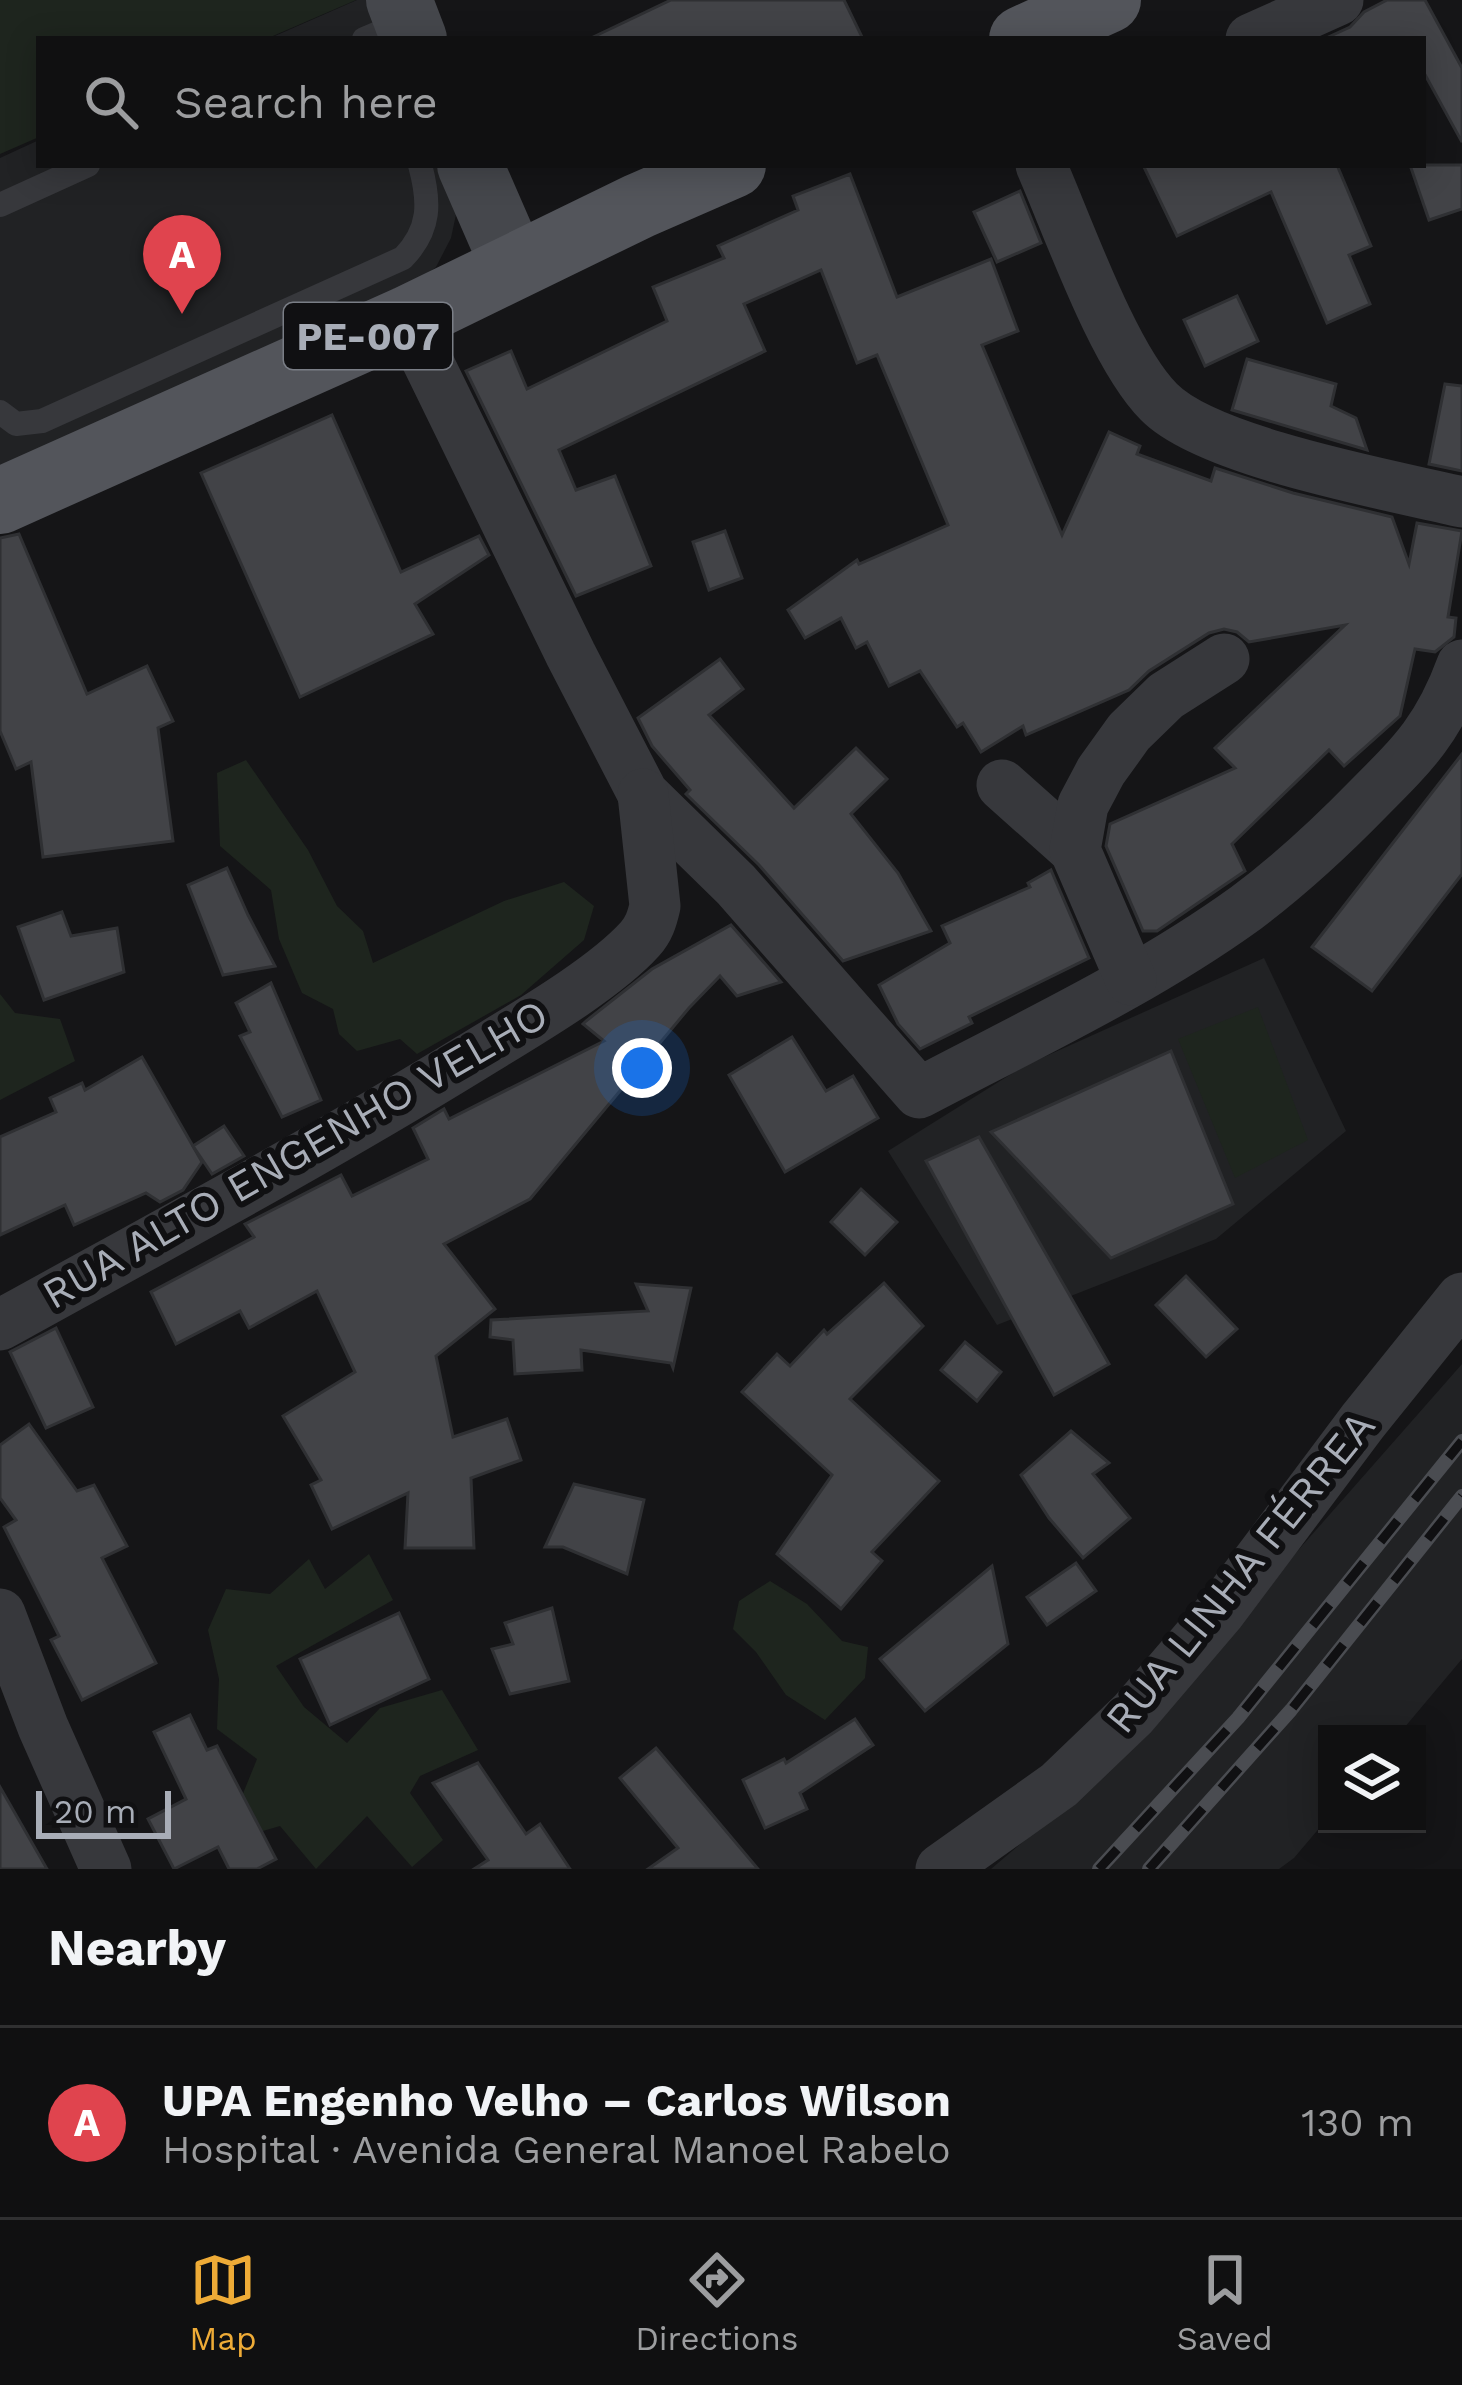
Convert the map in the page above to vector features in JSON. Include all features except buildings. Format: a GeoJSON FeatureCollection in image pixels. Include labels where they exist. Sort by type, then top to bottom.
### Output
{"type":"FeatureCollection","features":[{"type":"Feature","properties":{"kind":"main road"},"geometry":{"type":"LineString","coordinates":[[1029,36],[1108,0]]}},
{"type":"Feature","properties":{"kind":"main road"},"geometry":{"type":"LineString","coordinates":[[471,168],[514,266]]}},
{"type":"Feature","properties":{"kind":"main road","name":"PE-007"},"geometry":{"type":"LineString","coordinates":[[0,501],[407,319],[727,168]]}},
{"type":"Feature","properties":{"kind":"street"},"geometry":{"type":"LineString","coordinates":[[1258,36],[1338,0]]}},
{"type":"Feature","properties":{"kind":"street"},"geometry":{"type":"LineString","coordinates":[[1042,168],[1112,328],[1160,404],[1182,421],[1303,464],[1462,502]]}},
{"type":"Feature","properties":{"kind":"street"},"geometry":{"type":"LineString","coordinates":[[407,319],[643,794],[736,885],[919,1093],[1132,980],[1245,908],[1326,842],[1415,751],[1446,709],[1462,665]]}},
{"type":"Feature","properties":{"kind":"street"},"geometry":{"type":"LineString","coordinates":[[1075,850],[1083,805],[1129,732],[1166,696],[1224,659]]}},
{"type":"Feature","properties":{"kind":"street"},"geometry":{"type":"LineString","coordinates":[[1002,785],[1075,850],[1132,980]]}},
{"type":"Feature","properties":{"kind":"street","name":"RUA ALTO ENGENHO VELHO"},"geometry":{"type":"LineString","coordinates":[[0,1324],[382,1112],[534,1019],[619,958],[641,938],[655,906],[643,794]]}},
{"type":"Feature","properties":{"kind":"street","name":"RUA LINHA FÉRREA"},"geometry":{"type":"LineString","coordinates":[[941,1869],[1058,1785],[1133,1714],[1220,1612],[1462,1298]]}},
{"type":"Feature","properties":{"kind":"street"},"geometry":{"type":"LineString","coordinates":[[0,1614],[43,1727],[106,1869]]}},
{"type":"Feature","properties":{"kind":"lane"},"geometry":{"type":"LineString","coordinates":[[0,206],[82,168]]}},
{"type":"Feature","properties":{"kind":"lane"},"geometry":{"type":"LineString","coordinates":[[0,412],[9,422],[43,421],[403,258],[418,242],[428,218],[421,168]]}},
{"type":"Feature","properties":{"kind":"shaded area"},"geometry":{"type":"Polygon","coordinates":[[[0,0],[356,0],[273,36],[36,36],[36,138],[0,154],[0,0]]]}},
{"type":"Feature","properties":{"kind":"shaded area"},"geometry":{"type":"Polygon","coordinates":[[[357,0],[381,0],[395,36],[275,36],[357,0]]]}},
{"type":"Feature","properties":{"kind":"shaded area"},"geometry":{"type":"Polygon","coordinates":[[[36,141],[36,168],[451,168],[458,205],[451,238],[436,267],[410,288],[0,474],[0,158],[36,141]]]}},
{"type":"Feature","properties":{"kind":"shaded area"},"geometry":{"type":"Polygon","coordinates":[[[246,760],[308,850],[337,906],[363,931],[373,963],[504,901],[564,882],[594,906],[584,940],[521,995],[417,1054],[400,1039],[357,1051],[339,1034],[333,1009],[302,993],[279,939],[271,890],[220,846],[217,773],[246,760]]]}},
{"type":"Feature","properties":{"kind":"shaded area"},"geometry":{"type":"Polygon","coordinates":[[[1264,958],[1346,1131],[1216,1239],[997,1325],[888,1151],[1024,1066],[1264,958]]]}},
{"type":"Feature","properties":{"kind":"shaded area"},"geometry":{"type":"Polygon","coordinates":[[[0,994],[15,1013],[60,1019],[75,1061],[0,1100],[0,994]]]}},
{"type":"Feature","properties":{"kind":"shaded area"},"geometry":{"type":"Polygon","coordinates":[[[1258,1007],[1308,1140],[1235,1178],[1178,1039],[1258,1007]]]}},
{"type":"Feature","properties":{"kind":"shaded area"},"geometry":{"type":"Polygon","coordinates":[[[1462,1364],[1462,1659],[1407,1725],[1318,1725],[1318,1830],[1294,1858],[1279,1869],[991,1869],[1097,1779],[1462,1364]]]}},
{"type":"Feature","properties":{"kind":"shaded area"},"geometry":{"type":"Polygon","coordinates":[[[369,1554],[393,1600],[276,1666],[304,1707],[347,1743],[380,1708],[442,1690],[478,1750],[420,1776],[410,1793],[443,1840],[412,1867],[367,1816],[316,1869],[280,1826],[256,1833],[242,1796],[257,1759],[217,1729],[219,1679],[208,1630],[226,1589],[270,1594],[309,1559],[325,1589],[369,1554]]]}},
{"type":"Feature","properties":{"kind":"shaded area"},"geometry":{"type":"Polygon","coordinates":[[[770,1581],[807,1604],[842,1641],[868,1647],[865,1678],[825,1720],[786,1695],[733,1629],[739,1601],[770,1581]]]}},
{"type":"Feature","properties":{"kind":"railway"},"geometry":{"type":"LineString","coordinates":[[1099,1869],[1238,1718],[1462,1441]]}},
{"type":"Feature","properties":{"kind":"railway"},"geometry":{"type":"LineString","coordinates":[[1149,1869],[1291,1710],[1462,1496]]}},
{"type":"Feature","properties":{"kind":"place","name":"UPA Engenho Velho – Carlos Wilson"},"geometry":{"type":"Point","coordinates":[182,314]}}]}
